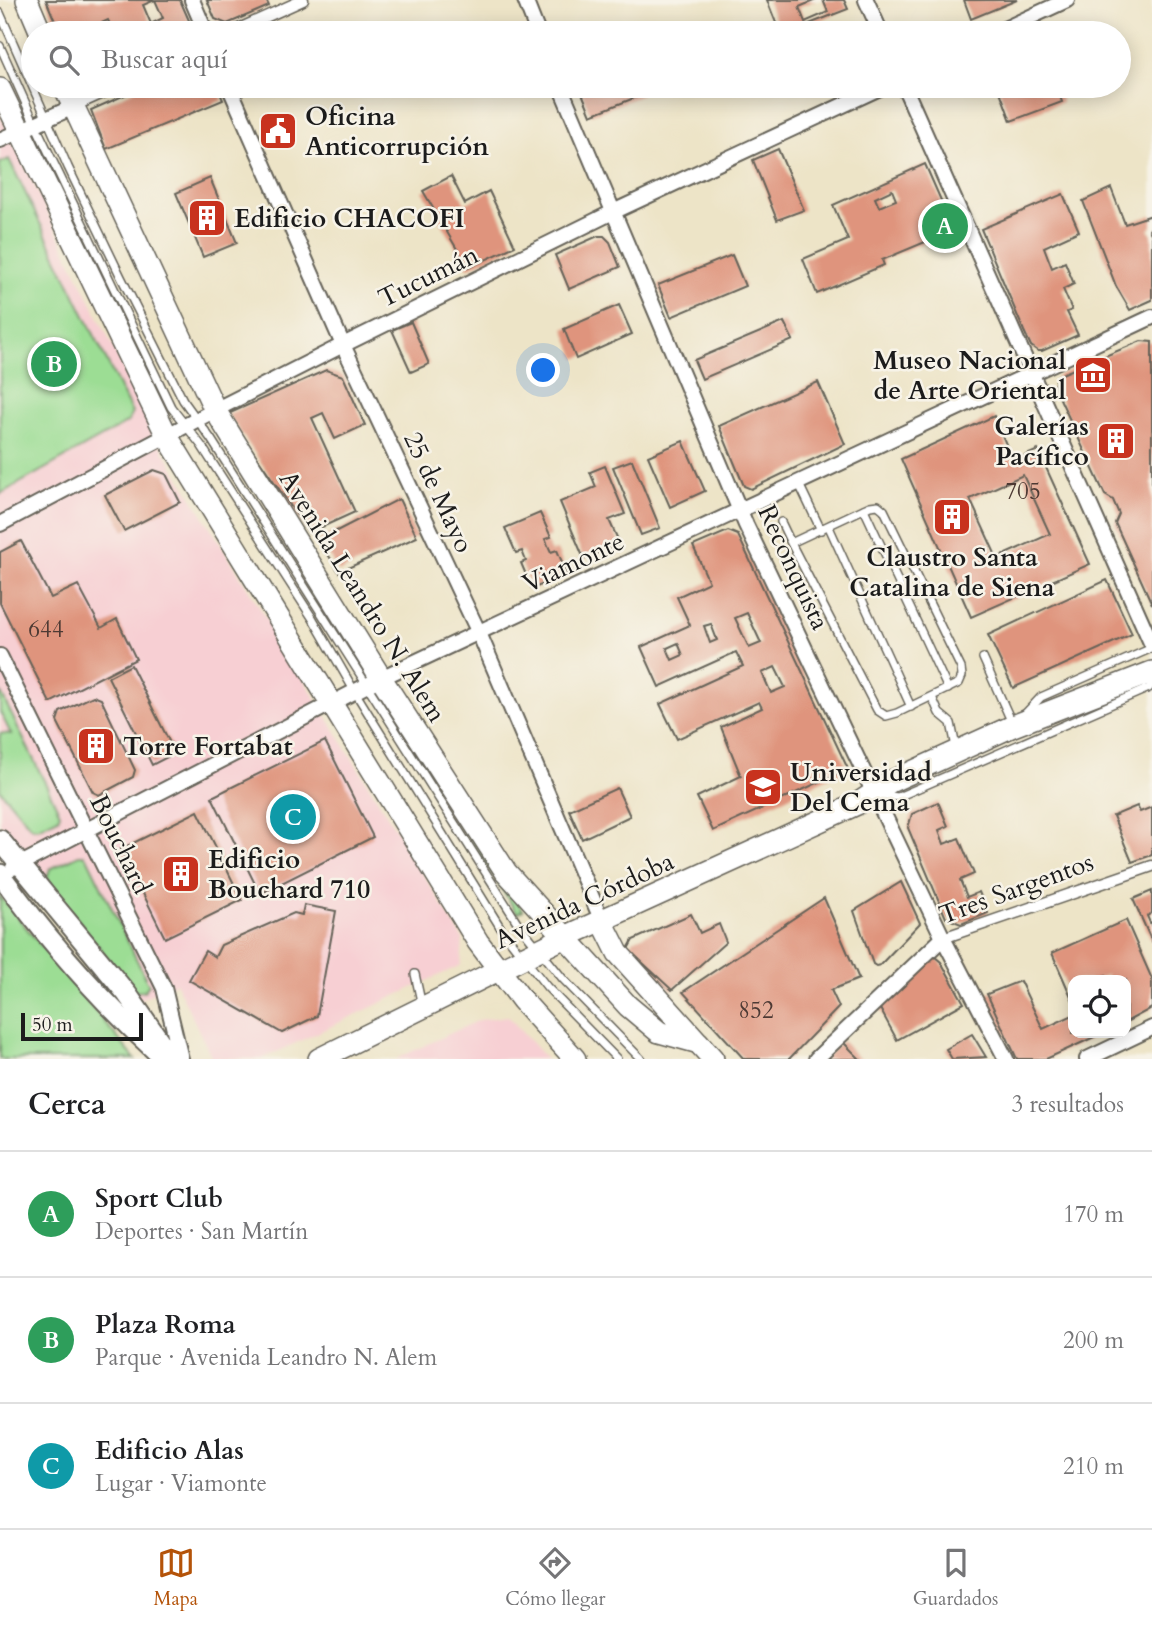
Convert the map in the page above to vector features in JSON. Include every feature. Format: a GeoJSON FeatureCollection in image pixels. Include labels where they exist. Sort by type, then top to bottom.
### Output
{"type":"FeatureCollection","features":[{"type":"Feature","properties":{"kind":"main road"},"geometry":{"type":"LineString","coordinates":[[27,0],[36,21]]}},
{"type":"Feature","properties":{"kind":"main road","name":"Avenida Leandro N. Alem"},"geometry":{"type":"LineString","coordinates":[[0,89],[34,125],[191,423],[332,704],[478,942],[499,971],[575,1059]]}},
{"type":"Feature","properties":{"kind":"main road","name":"Avenida Leandro N. Alem"},"geometry":{"type":"LineString","coordinates":[[69,98],[191,423],[368,685],[506,872],[628,1006],[659,1032],[706,1054]]}},
{"type":"Feature","properties":{"kind":"main road","name":"Avenida Córdoba"},"geometry":{"type":"LineString","coordinates":[[320,1059],[565,937],[857,804],[890,782],[1013,726],[1152,672]]}},
{"type":"Feature","properties":{"kind":"main road"},"geometry":{"type":"LineString","coordinates":[[0,841],[127,993],[172,1059]]}},
{"type":"Feature","properties":{"kind":"main road"},"geometry":{"type":"LineString","coordinates":[[0,875],[112,1011],[164,1059]]}},
{"type":"Feature","properties":{"kind":"main road"},"geometry":{"type":"LineString","coordinates":[[602,921],[618,953],[706,1054]]}},
{"type":"Feature","properties":{"kind":"street"},"geometry":{"type":"LineString","coordinates":[[192,0],[201,21]]}},
{"type":"Feature","properties":{"kind":"street"},"geometry":{"type":"LineString","coordinates":[[257,21],[303,0]]}},
{"type":"Feature","properties":{"kind":"street"},"geometry":{"type":"LineString","coordinates":[[524,0],[533,21]]}},
{"type":"Feature","properties":{"kind":"street"},"geometry":{"type":"LineString","coordinates":[[866,0],[876,21]]}},
{"type":"Feature","properties":{"kind":"street"},"geometry":{"type":"LineString","coordinates":[[1022,21],[1067,0]]}},
{"type":"Feature","properties":{"kind":"street"},"geometry":{"type":"LineString","coordinates":[[0,140],[92,98]]}},
{"type":"Feature","properties":{"kind":"street","name":"25 de Mayo"},"geometry":{"type":"LineString","coordinates":[[234,98],[343,345],[479,633],[602,921]]}},
{"type":"Feature","properties":{"kind":"street","name":"Reconquista"},"geometry":{"type":"LineString","coordinates":[[565,98],[740,512],[943,938],[1006,1059]]}},
{"type":"Feature","properties":{"kind":"street","name":"Tucumán"},"geometry":{"type":"LineString","coordinates":[[0,524],[343,345],[613,212],[858,98]]}},
{"type":"Feature","properties":{"kind":"street"},"geometry":{"type":"LineString","coordinates":[[909,98],[1152,647]]}},
{"type":"Feature","properties":{"kind":"street","name":"Viamonte"},"geometry":{"type":"LineString","coordinates":[[0,875],[368,685],[1152,317]]}},
{"type":"Feature","properties":{"kind":"street","name":"Bouchard"},"geometry":{"type":"LineString","coordinates":[[0,656],[164,988],[181,1059]]}},
{"type":"Feature","properties":{"kind":"street","name":"Tres Sargentos"},"geometry":{"type":"LineString","coordinates":[[816,1059],[943,938],[1152,866]]}},
{"type":"Feature","properties":{"kind":"street"},"geometry":{"type":"LineString","coordinates":[[1087,1059],[1152,1028]]}},
{"type":"Feature","properties":{"kind":"lane"},"geometry":{"type":"LineString","coordinates":[[0,13],[21,82]]}},
{"type":"Feature","properties":{"kind":"lane"},"geometry":{"type":"LineString","coordinates":[[0,46],[21,95]]}},
{"type":"Feature","properties":{"kind":"lane"},"geometry":{"type":"LineString","coordinates":[[22,98],[34,125],[140,314],[183,400],[201,445],[313,619],[368,685],[510,911],[547,987],[617,1059]]}},
{"type":"Feature","properties":{"kind":"lane"},"geometry":{"type":"LineString","coordinates":[[26,98],[34,125]]}},
{"type":"Feature","properties":{"kind":"lane"},"geometry":{"type":"LineString","coordinates":[[799,484],[821,530]]}},
{"type":"Feature","properties":{"kind":"lane"},"geometry":{"type":"LineString","coordinates":[[782,522],[791,543],[877,710],[886,716],[959,683],[961,668],[884,510],[878,505],[791,543]]}},
{"type":"Feature","properties":{"kind":"lane"},"geometry":{"type":"LineString","coordinates":[[864,509],[947,689]]}},
{"type":"Feature","properties":{"kind":"lane"},"geometry":{"type":"LineString","coordinates":[[829,527],[911,707]]}},
{"type":"Feature","properties":{"kind":"lane"},"geometry":{"type":"LineString","coordinates":[[982,658],[1013,726],[1041,697],[1152,647]]}},
{"type":"Feature","properties":{"kind":"lane","name":"Avenida Córdoba"},"geometry":{"type":"LineString","coordinates":[[873,794],[898,797],[1149,688],[1152,684]]}},
{"type":"Feature","properties":{"kind":"lane"},"geometry":{"type":"LineString","coordinates":[[368,685],[502,930],[563,979],[641,1059]]}},
{"type":"Feature","properties":{"kind":"lane"},"geometry":{"type":"LineString","coordinates":[[932,697],[939,713],[951,723],[957,751]]}},
{"type":"Feature","properties":{"kind":"lane"},"geometry":{"type":"LineString","coordinates":[[415,974],[423,1010]]}},
{"type":"Feature","properties":{"kind":"shaded area"},"geometry":{"type":"Polygon","coordinates":[[[0,115],[163,450],[463,939],[461,965],[262,1059],[212,1058],[176,983],[138,1000],[0,823],[0,115]]]}},
{"type":"Feature","properties":{"kind":"shaded area"},"geometry":{"type":"Polygon","coordinates":[[[508,1016],[546,1059],[396,1059],[479,1020],[508,1016]]]}},
{"type":"Feature","properties":{"kind":"green space"},"geometry":{"type":"Polygon","coordinates":[[[9,159],[132,413],[128,422],[0,494],[0,163],[9,159]]]}},
{"type":"Feature","properties":{"kind":"green space"},"geometry":{"type":"Polygon","coordinates":[[[0,691],[60,813],[58,818],[38,828],[31,827],[0,790],[0,733],[11,734],[0,712],[0,691]]]}},
{"type":"Feature","properties":{"kind":"green space"},"geometry":{"type":"Polygon","coordinates":[[[400,721],[523,910],[517,913],[395,723],[400,721]]]}},
{"type":"Feature","properties":{"kind":"green space"},"geometry":{"type":"Polygon","coordinates":[[[79,855],[88,859],[149,985],[144,991],[134,992],[47,877],[50,869],[79,855]]]}},
{"type":"Feature","properties":{"kind":"green space"},"geometry":{"type":"Polygon","coordinates":[[[0,896],[135,1059],[0,1059],[0,896]]]}},
{"type":"Feature","properties":{"kind":"building"},"geometry":{"type":"Polygon","coordinates":[[[46,0],[155,0],[143,5],[150,21],[55,21],[46,0]]]}},
{"type":"Feature","properties":{"kind":"building"},"geometry":{"type":"Polygon","coordinates":[[[155,0],[180,0],[189,21],[157,21],[163,18],[155,0]]]}},
{"type":"Feature","properties":{"kind":"building"},"geometry":{"type":"Polygon","coordinates":[[[207,0],[266,0],[269,6],[234,21],[215,19],[207,0]]]}},
{"type":"Feature","properties":{"kind":"building"},"geometry":{"type":"Polygon","coordinates":[[[767,0],[816,0],[799,7],[805,21],[775,21],[767,0]]]}},
{"type":"Feature","properties":{"kind":"building"},"geometry":{"type":"Polygon","coordinates":[[[823,0],[844,0],[848,9],[817,21],[807,21],[828,12],[823,0]]]}},
{"type":"Feature","properties":{"kind":"building"},"geometry":{"type":"Polygon","coordinates":[[[964,0],[1017,0],[971,19],[964,0]]]}},
{"type":"Feature","properties":{"kind":"building"},"geometry":{"type":"Polygon","coordinates":[[[118,98],[223,100],[106,149],[91,110],[118,98]]]}},
{"type":"Feature","properties":{"kind":"building"},"geometry":{"type":"Polygon","coordinates":[[[584,98],[634,98],[591,115],[584,98]]]}},
{"type":"Feature","properties":{"kind":"building"},"geometry":{"type":"Polygon","coordinates":[[[1002,98],[1060,98],[1062,102],[1011,121],[1002,98]]]}},
{"type":"Feature","properties":{"kind":"building"},"geometry":{"type":"Polygon","coordinates":[[[778,149],[804,210],[777,220],[753,160],[778,149]]]}},
{"type":"Feature","properties":{"kind":"building"},"geometry":{"type":"Polygon","coordinates":[[[925,164],[954,230],[882,260],[884,265],[817,294],[803,259],[848,240],[833,205],[925,164]],[[892,190],[875,198],[879,207],[896,200],[892,190]]]}},
{"type":"Feature","properties":{"kind":"building"},"geometry":{"type":"Polygon","coordinates":[[[451,176],[465,204],[489,191],[515,246],[468,268],[423,191],[451,176]]]}},
{"type":"Feature","properties":{"kind":"building","name":"Edificio CHACOFI"},"geometry":{"type":"Polygon","coordinates":[[[210,178],[237,243],[203,257],[176,193],[210,178]]]}},
{"type":"Feature","properties":{"kind":"building"},"geometry":{"type":"Polygon","coordinates":[[[1111,188],[1125,224],[1152,215],[1152,226],[1149,230],[1152,235],[1152,300],[1130,310],[1116,286],[1083,201],[1111,188]]]}},
{"type":"Feature","properties":{"kind":"building"},"geometry":{"type":"Polygon","coordinates":[[[1063,194],[1079,231],[1044,247],[1052,268],[1065,262],[1074,284],[1063,289],[1072,310],[1067,312],[1078,335],[1038,351],[1031,346],[981,229],[1063,194]]]}},
{"type":"Feature","properties":{"kind":"building"},"geometry":{"type":"Polygon","coordinates":[[[598,236],[604,236],[610,242],[620,267],[569,289],[555,255],[598,236]]]}},
{"type":"Feature","properties":{"kind":"building"},"geometry":{"type":"Polygon","coordinates":[[[732,255],[745,286],[671,317],[658,285],[732,255]]]}},
{"type":"Feature","properties":{"kind":"building"},"geometry":{"type":"Polygon","coordinates":[[[619,305],[632,334],[576,359],[564,329],[619,305]]]}},
{"type":"Feature","properties":{"kind":"building"},"geometry":{"type":"Polygon","coordinates":[[[411,322],[429,364],[411,372],[392,330],[411,322]]]}},
{"type":"Feature","properties":{"kind":"building"},"geometry":{"type":"Polygon","coordinates":[[[784,322],[793,340],[702,379],[694,360],[784,322]]]}},
{"type":"Feature","properties":{"kind":"building","name":"Galerías Pacífico"},"geometry":{"type":"Polygon","coordinates":[[[1141,341],[1152,342],[1152,604],[1115,523],[1119,514],[1113,500],[1105,495],[1054,386],[1057,376],[1141,341]]]}},
{"type":"Feature","properties":{"kind":"building"},"geometry":{"type":"Polygon","coordinates":[[[326,370],[343,376],[365,425],[335,439],[323,413],[312,418],[355,512],[309,533],[228,414],[326,370]]]}},
{"type":"Feature","properties":{"kind":"building"},"geometry":{"type":"Polygon","coordinates":[[[818,382],[845,444],[751,489],[744,486],[719,426],[818,382]]]}},
{"type":"Feature","properties":{"kind":"building","name":"Claustro Santa Catalina de Siena"},"geometry":{"type":"Polygon","coordinates":[[[994,416],[1013,461],[1038,450],[1090,564],[971,617],[901,459],[994,416]],[[1023,475],[970,499],[997,558],[1050,534],[1023,475]]]}},
{"type":"Feature","properties":{"kind":"building"},"geometry":{"type":"Polygon","coordinates":[[[683,441],[705,491],[670,507],[648,456],[683,441]]]}},
{"type":"Feature","properties":{"kind":"building"},"geometry":{"type":"Polygon","coordinates":[[[632,460],[660,528],[641,535],[613,467],[632,460]]]}},
{"type":"Feature","properties":{"kind":"building"},"geometry":{"type":"Polygon","coordinates":[[[605,466],[625,514],[609,520],[620,544],[584,559],[560,502],[596,487],[590,472],[605,466]]]}},
{"type":"Feature","properties":{"kind":"building"},"geometry":{"type":"Polygon","coordinates":[[[154,470],[166,474],[180,502],[124,531],[105,495],[154,470]]]}},
{"type":"Feature","properties":{"kind":"building"},"geometry":{"type":"Polygon","coordinates":[[[399,499],[417,537],[339,572],[319,540],[399,499]]]}},
{"type":"Feature","properties":{"kind":"building"},"geometry":{"type":"Polygon","coordinates":[[[540,513],[551,537],[545,539],[551,552],[557,550],[567,574],[532,589],[521,563],[526,561],[522,551],[516,553],[505,528],[540,513]]]}},
{"type":"Feature","properties":{"kind":"building"},"geometry":{"type":"Polygon","coordinates":[[[728,531],[738,535],[848,769],[713,831],[697,797],[741,776],[721,727],[762,708],[759,702],[677,739],[660,704],[743,666],[736,652],[659,687],[641,647],[690,625],[677,597],[709,582],[693,546],[728,531]],[[747,613],[735,618],[749,648],[761,643],[747,613]],[[711,624],[704,626],[710,643],[717,640],[711,624]],[[678,643],[667,648],[672,660],[683,655],[678,643]],[[775,667],[762,673],[771,693],[785,687],[775,667]]]}},
{"type":"Feature","properties":{"kind":"building"},"geometry":{"type":"Polygon","coordinates":[[[21,541],[51,598],[78,585],[101,628],[117,619],[136,659],[50,703],[0,603],[0,552],[21,541]]]}},
{"type":"Feature","properties":{"kind":"building"},"geometry":{"type":"Polygon","coordinates":[[[1107,580],[1132,634],[1013,688],[988,635],[1107,580]]]}},
{"type":"Feature","properties":{"kind":"building"},"geometry":{"type":"Polygon","coordinates":[[[131,665],[175,753],[152,765],[108,677],[131,665]]]}},
{"type":"Feature","properties":{"kind":"building","name":"Torre Fortabat"},"geometry":{"type":"Polygon","coordinates":[[[93,696],[101,699],[135,770],[133,777],[99,795],[93,792],[57,721],[60,712],[93,696]]]}},
{"type":"Feature","properties":{"kind":"building"},"geometry":{"type":"Polygon","coordinates":[[[325,741],[373,837],[260,894],[212,797],[325,741]]]}},
{"type":"Feature","properties":{"kind":"building"},"geometry":{"type":"Polygon","coordinates":[[[617,788],[630,816],[582,839],[569,810],[617,788]]]}},
{"type":"Feature","properties":{"kind":"building"},"geometry":{"type":"Polygon","coordinates":[[[938,802],[948,826],[939,830],[944,844],[959,838],[974,874],[960,880],[967,897],[979,892],[988,913],[961,924],[946,918],[908,828],[912,814],[938,802]]]}},
{"type":"Feature","properties":{"kind":"building"},"geometry":{"type":"Polygon","coordinates":[[[1137,806],[1140,812],[1152,807],[1152,855],[1132,862],[1113,816],[1137,806]]]}},
{"type":"Feature","properties":{"kind":"building","name":"Edificio Bouchard 710"},"geometry":{"type":"Polygon","coordinates":[[[198,811],[242,900],[165,938],[121,849],[198,811]]]}},
{"type":"Feature","properties":{"kind":"building"},"geometry":{"type":"Polygon","coordinates":[[[901,882],[920,923],[876,966],[854,911],[901,882]]]}},
{"type":"Feature","properties":{"kind":"building"},"geometry":{"type":"Polygon","coordinates":[[[1152,891],[1152,913],[1147,916],[1150,923],[1152,922],[1152,942],[1133,899],[1152,891]]]}},
{"type":"Feature","properties":{"kind":"building"},"geometry":{"type":"Polygon","coordinates":[[[824,898],[859,979],[831,990],[839,1007],[789,1059],[744,1059],[683,992],[824,898]]]}},
{"type":"Feature","properties":{"kind":"building"},"geometry":{"type":"Polygon","coordinates":[[[304,905],[336,911],[317,1016],[282,1033],[189,980],[205,951],[215,957],[221,945],[294,913],[302,915],[304,905]]]}},
{"type":"Feature","properties":{"kind":"building"},"geometry":{"type":"Polygon","coordinates":[[[691,914],[700,933],[719,924],[726,942],[672,990],[628,949],[633,940],[691,914]]]}},
{"type":"Feature","properties":{"kind":"building"},"geometry":{"type":"Polygon","coordinates":[[[1126,920],[1152,979],[1152,1008],[1131,1019],[1131,975],[1068,975],[1068,990],[1052,953],[1126,920]]]}},
{"type":"Feature","properties":{"kind":"building"},"geometry":{"type":"Polygon","coordinates":[[[935,957],[941,962],[964,1003],[897,1040],[878,1005],[928,958],[935,957]]]}},
{"type":"Feature","properties":{"kind":"building"},"geometry":{"type":"Polygon","coordinates":[[[1020,981],[1043,1029],[1068,1017],[1068,1038],[1092,1038],[1046,1059],[1017,1059],[987,994],[1020,981]]]}},
{"type":"Feature","properties":{"kind":"building"},"geometry":{"type":"Polygon","coordinates":[[[972,1034],[986,1057],[952,1059],[946,1049],[972,1034]]]}},
{"type":"Feature","properties":{"kind":"building"},"geometry":{"type":"Polygon","coordinates":[[[842,1041],[860,1059],[824,1059],[842,1041]]]}},
{"type":"Feature","properties":{"kind":"place","name":"Oficina Anticorrupción"},"geometry":{"type":"Point","coordinates":[278,131]}},
{"type":"Feature","properties":{"kind":"place","name":"Edificio CHACOFI"},"geometry":{"type":"Point","coordinates":[207,218]}},
{"type":"Feature","properties":{"kind":"place","name":"Sport Club"},"geometry":{"type":"Point","coordinates":[945,226]}},
{"type":"Feature","properties":{"kind":"place","name":"Plaza Roma"},"geometry":{"type":"Point","coordinates":[54,364]}},
{"type":"Feature","properties":{"kind":"place","name":"Museo Nacional de Arte Oriental"},"geometry":{"type":"Point","coordinates":[1093,375]}},
{"type":"Feature","properties":{"kind":"place","name":"Galerías Pacífico"},"geometry":{"type":"Point","coordinates":[1116,441]}},
{"type":"Feature","properties":{"kind":"place","name":"Claustro Santa Catalina de Siena"},"geometry":{"type":"Point","coordinates":[952,517]}},
{"type":"Feature","properties":{"kind":"place","name":"Torre Fortabat"},"geometry":{"type":"Point","coordinates":[96,746]}},
{"type":"Feature","properties":{"kind":"place","name":"Universidad Del Cema"},"geometry":{"type":"Point","coordinates":[763,787]}},
{"type":"Feature","properties":{"kind":"place","name":"Edificio Alas"},"geometry":{"type":"Point","coordinates":[293,817]}},
{"type":"Feature","properties":{"kind":"place","name":"Edificio Bouchard 710"},"geometry":{"type":"Point","coordinates":[181,874]}}]}
